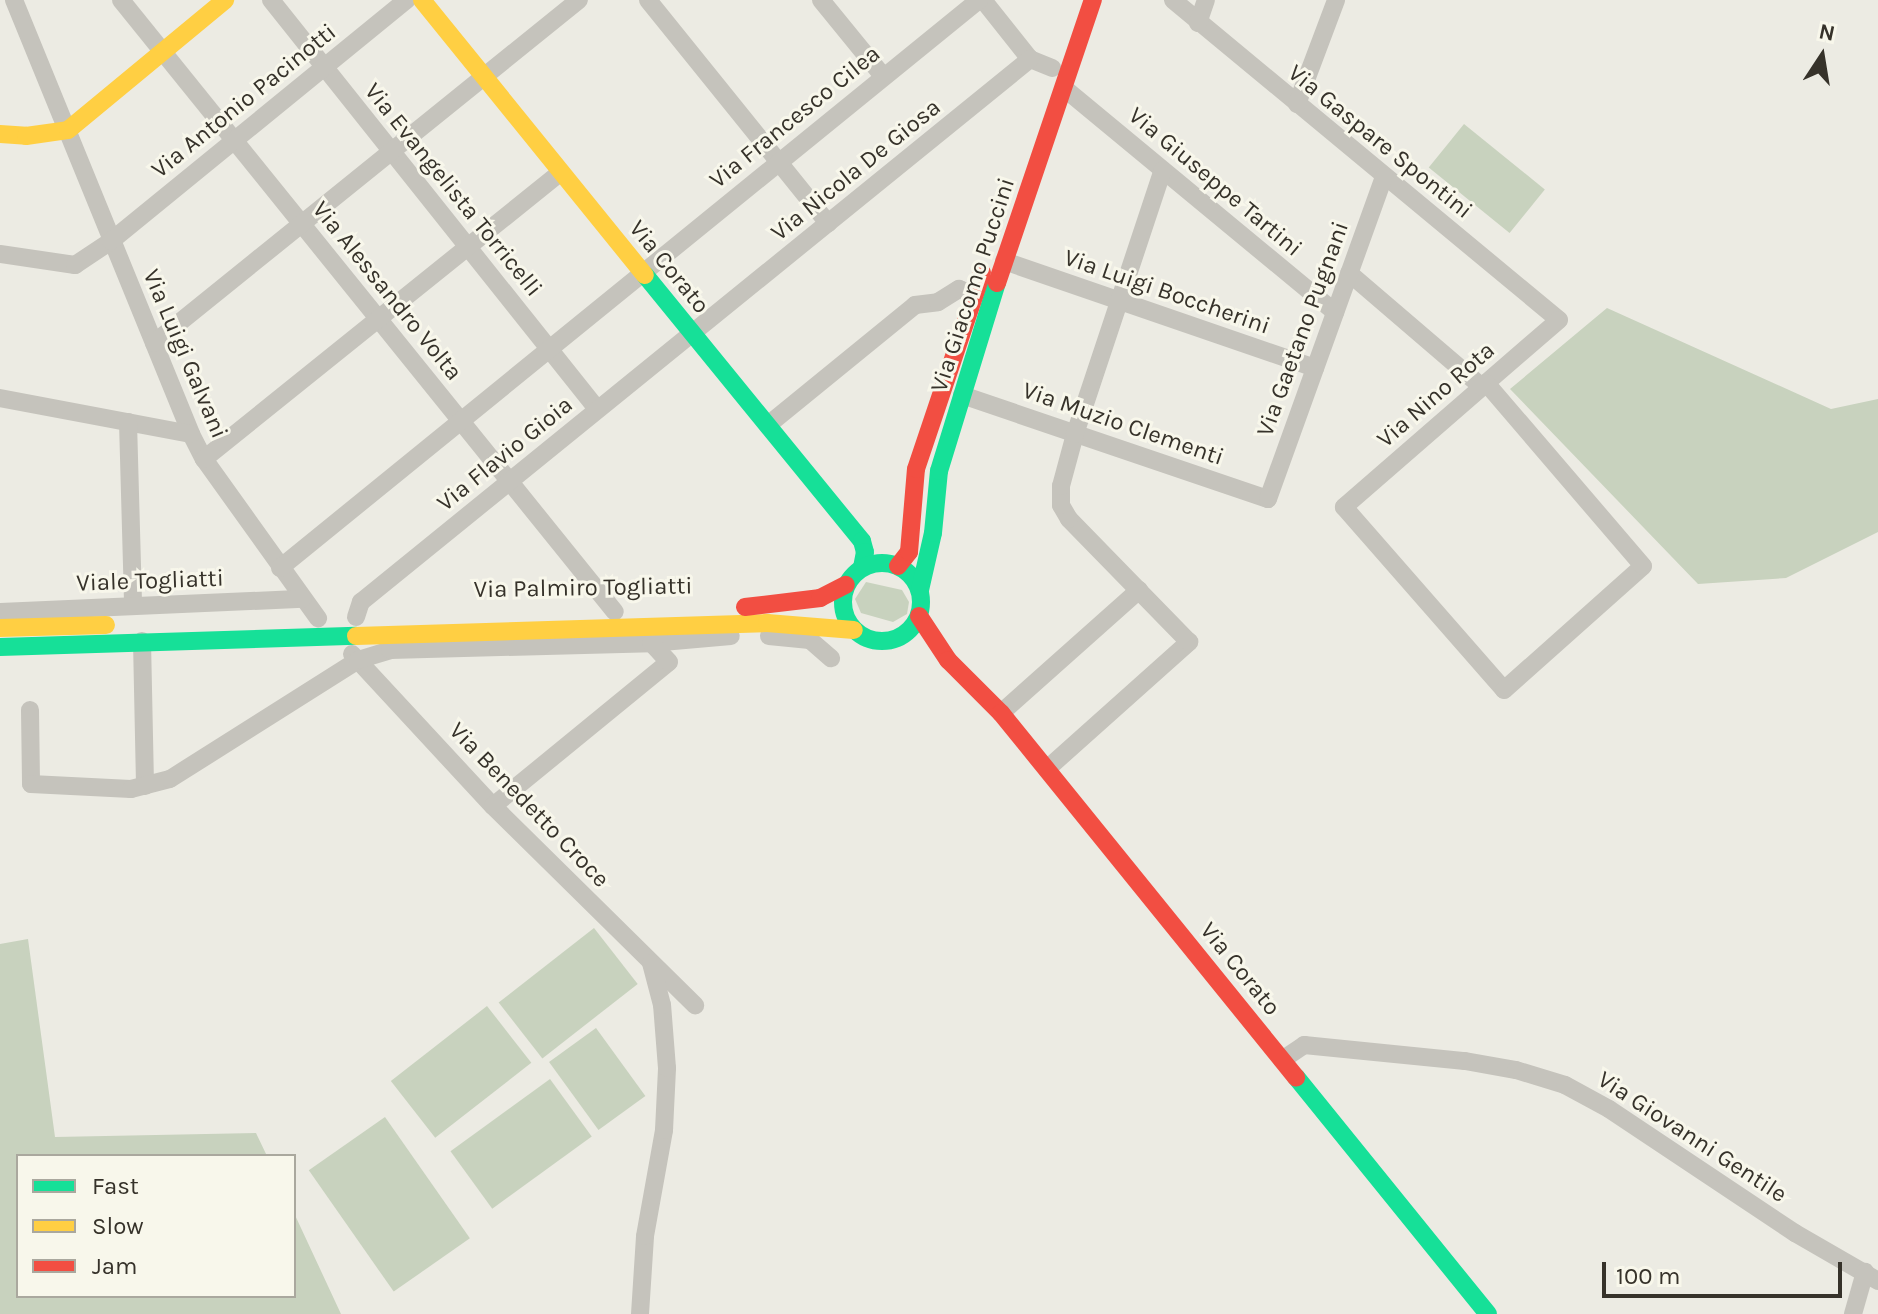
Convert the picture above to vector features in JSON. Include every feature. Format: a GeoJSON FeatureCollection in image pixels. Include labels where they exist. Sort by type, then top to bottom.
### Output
{"type":"FeatureCollection","features":[{"type":"Feature","properties":{"kind":"main road","name":"Via Corato"},"geometry":{"type":"LineString","coordinates":[[422,0],[862,541],[865,552],[862,568]]}},
{"type":"Feature","properties":{"kind":"main road","name":"Via Giacomo Puccini"},"geometry":{"type":"LineString","coordinates":[[898,566],[909,552],[916,469],[1074,0]]}},
{"type":"Feature","properties":{"kind":"main road","name":"Via Giacomo Puccini"},"geometry":{"type":"LineString","coordinates":[[920,590],[933,533],[939,471],[1004,261],[1093,0]]}},
{"type":"Feature","properties":{"kind":"main road"},"geometry":{"type":"LineString","coordinates":[[0,134],[26,136],[68,130],[223,1]]}},
{"type":"Feature","properties":{"kind":"main road"},"geometry":{"type":"LineString","coordinates":[[854,630],[842,608],[846,585],[862,568],[882,562],[898,566],[908,572],[920,590],[919,616],[912,628],[890,641]]}},
{"type":"Feature","properties":{"kind":"main road","name":"Via Palmiro Togliatti"},"geometry":{"type":"LineString","coordinates":[[0,628],[615,612],[790,604],[820,598],[846,585]]}},
{"type":"Feature","properties":{"kind":"main road","name":"Via Corato"},"geometry":{"type":"LineString","coordinates":[[919,616],[948,660],[1001,713],[1488,1314]]}},
{"type":"Feature","properties":{"kind":"main road"},"geometry":{"type":"LineString","coordinates":[[318,618],[334,635]]}},
{"type":"Feature","properties":{"kind":"main road","name":"Via Palmiro Togliatti"},"geometry":{"type":"LineString","coordinates":[[0,647],[767,623],[854,630]]}},
{"type":"Feature","properties":{"kind":"main road","name":"Via Corato"},"geometry":{"type":"LineString","coordinates":[[854,630],[864,638],[890,641],[948,660]]}},
{"type":"Feature","properties":{"kind":"street","name":"Via Alessandro Volta"},"geometry":{"type":"LineString","coordinates":[[121,0],[615,612]]}},
{"type":"Feature","properties":{"kind":"street","name":"Via Evangelista Torricelli"},"geometry":{"type":"LineString","coordinates":[[271,0],[597,409]]}},
{"type":"Feature","properties":{"kind":"street","name":"Via Antonio Pacinotti"},"geometry":{"type":"LineString","coordinates":[[0,254],[75,265],[111,241],[407,0]]}},
{"type":"Feature","properties":{"kind":"street"},"geometry":{"type":"LineString","coordinates":[[154,343],[579,0]]}},
{"type":"Feature","properties":{"kind":"street"},"geometry":{"type":"LineString","coordinates":[[648,0],[828,223]]}},
{"type":"Feature","properties":{"kind":"street"},"geometry":{"type":"LineString","coordinates":[[821,0],[883,76]]}},
{"type":"Feature","properties":{"kind":"street"},"geometry":{"type":"LineString","coordinates":[[981,0],[1030,59],[1052,68]]}},
{"type":"Feature","properties":{"kind":"street","name":"Via Francesco Cilea"},"geometry":{"type":"LineString","coordinates":[[280,568],[778,160],[981,0]]}},
{"type":"Feature","properties":{"kind":"street","name":"Via Gaspare Spontini"},"geometry":{"type":"LineString","coordinates":[[1173,0],[1559,320]]}},
{"type":"Feature","properties":{"kind":"street"},"geometry":{"type":"LineString","coordinates":[[1198,23],[1206,0]]}},
{"type":"Feature","properties":{"kind":"street"},"geometry":{"type":"LineString","coordinates":[[1297,104],[1336,0]]}},
{"type":"Feature","properties":{"kind":"street","name":"Via Luigi Galvani"},"geometry":{"type":"LineString","coordinates":[[21,4],[111,241],[191,434],[204,459],[318,618]]}},
{"type":"Feature","properties":{"kind":"street","name":"Via Nicola De Giosa"},"geometry":{"type":"LineString","coordinates":[[693,334],[1030,59]]}},
{"type":"Feature","properties":{"kind":"street","name":"Via Giuseppe Tartini"},"geometry":{"type":"LineString","coordinates":[[1064,88],[1335,312]]}},
{"type":"Feature","properties":{"kind":"street"},"geometry":{"type":"LineString","coordinates":[[1047,769],[1189,642],[1069,519],[1061,505],[1061,486],[1075,434],[1163,170]]}},
{"type":"Feature","properties":{"kind":"street"},"geometry":{"type":"LineString","coordinates":[[204,459],[561,172]]}},
{"type":"Feature","properties":{"kind":"street","name":"Via Gaetano Pugnani"},"geometry":{"type":"LineString","coordinates":[[1268,499],[1384,176]]}},
{"type":"Feature","properties":{"kind":"street","name":"Via Luigi Boccherini"},"geometry":{"type":"LineString","coordinates":[[1004,261],[1315,368]]}},
{"type":"Feature","properties":{"kind":"street"},"geometry":{"type":"LineString","coordinates":[[1349,273],[1484,385]]}},
{"type":"Feature","properties":{"kind":"street"},"geometry":{"type":"LineString","coordinates":[[768,425],[915,305],[938,302],[959,289],[975,295]]}},
{"type":"Feature","properties":{"kind":"street","name":"Via Nino Rota"},"geometry":{"type":"LineString","coordinates":[[1484,385],[1643,566],[1504,690],[1344,507],[1484,385],[1559,320]]}},
{"type":"Feature","properties":{"kind":"street","name":"Via Flavio Gioia"},"geometry":{"type":"LineString","coordinates":[[356,617],[361,602],[693,334]]}},
{"type":"Feature","properties":{"kind":"street","name":"Via Muzio Clementi"},"geometry":{"type":"LineString","coordinates":[[962,395],[1268,499]]}},
{"type":"Feature","properties":{"kind":"street"},"geometry":{"type":"LineString","coordinates":[[0,398],[191,434]]}},
{"type":"Feature","properties":{"kind":"street"},"geometry":{"type":"LineString","coordinates":[[128,422],[133,606]]}},
{"type":"Feature","properties":{"kind":"street"},"geometry":{"type":"LineString","coordinates":[[1001,713],[1139,590]]}},
{"type":"Feature","properties":{"kind":"street","name":"Viale Togliatti"},"geometry":{"type":"LineString","coordinates":[[0,612],[303,599]]}},
{"type":"Feature","properties":{"kind":"street"},"geometry":{"type":"LineString","coordinates":[[30,710],[31,784],[131,789],[170,779],[358,660],[390,650],[651,643],[752,634],[810,640],[831,658]]}},
{"type":"Feature","properties":{"kind":"street","name":"Via Benedetto Croce"},"geometry":{"type":"LineString","coordinates":[[334,635],[493,806],[695,1005]]}},
{"type":"Feature","properties":{"kind":"street"},"geometry":{"type":"LineString","coordinates":[[142,641],[145,786]]}},
{"type":"Feature","properties":{"kind":"street"},"geometry":{"type":"LineString","coordinates":[[493,806],[669,662],[651,643]]}},
{"type":"Feature","properties":{"kind":"street"},"geometry":{"type":"LineString","coordinates":[[640,1314],[645,1236],[664,1130],[667,1068],[662,1005],[650,961]]}},
{"type":"Feature","properties":{"kind":"street","name":"Via Giovanni Gentile"},"geometry":{"type":"LineString","coordinates":[[1282,1060],[1304,1045],[1465,1061],[1516,1070],[1565,1085],[1609,1109],[1795,1233],[1871,1277]]}},
{"type":"Feature","properties":{"kind":"street"},"geometry":{"type":"LineString","coordinates":[[1853,1314],[1871,1277]]}},
{"type":"Feature","properties":{"kind":"green space"},"geometry":{"type":"Polygon","coordinates":[[[1464,124],[1545,189],[1510,233],[1429,168],[1464,124]]]}},
{"type":"Feature","properties":{"kind":"green space"},"geometry":{"type":"Polygon","coordinates":[[[1607,308],[1831,409],[1878,399],[1878,532],[1786,578],[1698,584],[1510,389],[1607,308]]]}},
{"type":"Feature","properties":{"kind":"green space"},"geometry":{"type":"Polygon","coordinates":[[[866,582],[902,590],[909,602],[907,614],[893,622],[861,613],[855,599],[866,582]]]}},
{"type":"Feature","properties":{"kind":"green space"},"geometry":{"type":"Polygon","coordinates":[[[594,928],[638,984],[542,1058],[499,1002],[594,928]]]}},
{"type":"Feature","properties":{"kind":"green space"},"geometry":{"type":"Polygon","coordinates":[[[28,939],[55,1137],[256,1133],[266,1154],[16,1154],[16,1298],[296,1298],[296,1217],[341,1314],[0,1314],[0,944],[28,939]]]}},
{"type":"Feature","properties":{"kind":"green space"},"geometry":{"type":"Polygon","coordinates":[[[487,1006],[531,1063],[435,1138],[391,1081],[487,1006]]]}},
{"type":"Feature","properties":{"kind":"green space"},"geometry":{"type":"Polygon","coordinates":[[[596,1028],[645,1096],[598,1130],[549,1062],[596,1028]]]}},
{"type":"Feature","properties":{"kind":"green space"},"geometry":{"type":"Polygon","coordinates":[[[550,1079],[592,1136],[492,1209],[450,1151],[550,1079]]]}},
{"type":"Feature","properties":{"kind":"green space"},"geometry":{"type":"Polygon","coordinates":[[[385,1117],[470,1238],[394,1292],[309,1170],[385,1117]]]}},
{"type":"Feature","properties":{"kind":"traffic: fast"},"geometry":{"type":"LineString","coordinates":[[645,275],[862,541],[865,552],[862,568]]}},
{"type":"Feature","properties":{"kind":"traffic: fast"},"geometry":{"type":"LineString","coordinates":[[920,590],[933,533],[939,471],[997,283]]}},
{"type":"Feature","properties":{"kind":"traffic: fast"},"geometry":{"type":"LineString","coordinates":[[874,563],[890,563],[904,569],[915,580],[921,602],[915,624],[904,635],[890,641],[874,641],[860,635],[849,624],[843,610],[843,594],[849,580],[860,569],[874,563]]}},
{"type":"Feature","properties":{"kind":"traffic: fast"},"geometry":{"type":"LineString","coordinates":[[0,647],[356,636]]}},
{"type":"Feature","properties":{"kind":"traffic: fast"},"geometry":{"type":"LineString","coordinates":[[1296,1077],[1488,1314]]}},
{"type":"Feature","properties":{"kind":"traffic: slow"},"geometry":{"type":"LineString","coordinates":[[0,134],[26,136],[68,130],[225,0]]}},
{"type":"Feature","properties":{"kind":"traffic: slow"},"geometry":{"type":"LineString","coordinates":[[422,0],[645,275]]}},
{"type":"Feature","properties":{"kind":"traffic: slow"},"geometry":{"type":"LineString","coordinates":[[356,636],[767,623],[854,630]]}},
{"type":"Feature","properties":{"kind":"traffic: slow"},"geometry":{"type":"LineString","coordinates":[[0,628],[106,625]]}},
{"type":"Feature","properties":{"kind":"traffic: jam"},"geometry":{"type":"LineString","coordinates":[[997,283],[1093,0]]}},
{"type":"Feature","properties":{"kind":"traffic: jam"},"geometry":{"type":"LineString","coordinates":[[898,566],[909,552],[916,469],[982,273]]}},
{"type":"Feature","properties":{"kind":"traffic: jam"},"geometry":{"type":"LineString","coordinates":[[745,607],[820,598],[846,585]]}},
{"type":"Feature","properties":{"kind":"traffic: jam"},"geometry":{"type":"LineString","coordinates":[[919,616],[948,660],[1001,713],[1296,1077]]}}]}
